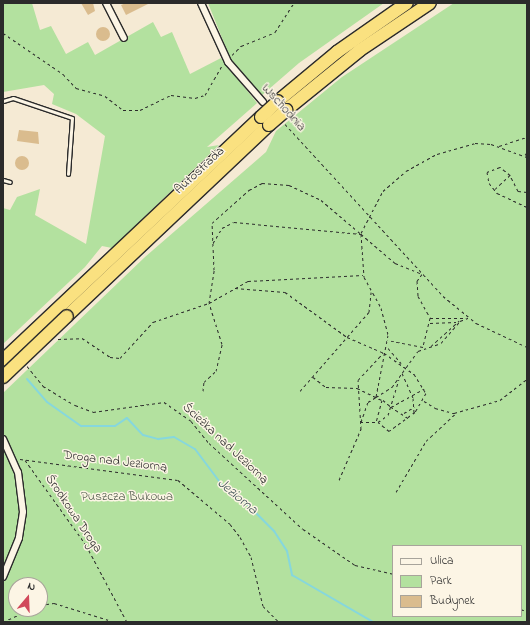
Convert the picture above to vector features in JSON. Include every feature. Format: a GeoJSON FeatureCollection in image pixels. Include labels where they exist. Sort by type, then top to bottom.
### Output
{"type":"FeatureCollection","features":[{"type":"Feature","properties":{"kind":"highway","name":"Autostrada"},"geometry":{"type":"LineString","coordinates":[[283,110],[356,38],[408,3]]}},
{"type":"Feature","properties":{"kind":"highway","name":"Autostrada"},"geometry":{"type":"LineString","coordinates":[[116,262],[162,210],[265,121],[283,110],[350,57],[430,3]]}},
{"type":"Feature","properties":{"kind":"highway","name":"Autostrada"},"geometry":{"type":"LineString","coordinates":[[3,360],[62,312],[116,262],[175,214],[265,121]]}},
{"type":"Feature","properties":{"kind":"highway","name":"Autostrada"},"geometry":{"type":"LineString","coordinates":[[3,377],[62,312]]}},
{"type":"Feature","properties":{"kind":"street"},"geometry":{"type":"LineString","coordinates":[[106,3],[124,38]]}},
{"type":"Feature","properties":{"kind":"street","name":"Wschodnia"},"geometry":{"type":"LineString","coordinates":[[201,3],[228,62],[263,102]]}},
{"type":"Feature","properties":{"kind":"street"},"geometry":{"type":"LineString","coordinates":[[3,438],[13,458],[22,525],[3,577]]}},
{"type":"Feature","properties":{"kind":"lane"},"geometry":{"type":"LineString","coordinates":[[3,101],[13,98],[72,118],[68,174]]}},
{"type":"Feature","properties":{"kind":"lane"},"geometry":{"type":"LineString","coordinates":[[3,180],[10,182]]}},
{"type":"Feature","properties":{"kind":"lane"},"geometry":{"type":"LineString","coordinates":[[116,262],[141,238],[162,210]]}},
{"type":"Feature","properties":{"kind":"lane"},"geometry":{"type":"LineString","coordinates":[[116,262],[141,238],[175,214]]}},
{"type":"Feature","properties":{"kind":"path"},"geometry":{"type":"LineString","coordinates":[[229,56],[241,46],[275,32],[294,3]]}},
{"type":"Feature","properties":{"kind":"path"},"geometry":{"type":"LineString","coordinates":[[3,33],[63,74],[76,88],[105,96],[122,110],[140,110],[171,95],[195,98],[205,95],[225,59]]}},
{"type":"Feature","properties":{"kind":"path","name":"Wschodnia"},"geometry":{"type":"LineString","coordinates":[[283,110],[303,148],[368,215],[422,274],[468,318],[506,340],[527,347]]}},
{"type":"Feature","properties":{"kind":"path"},"geometry":{"type":"LineString","coordinates":[[497,146],[527,137]]}},
{"type":"Feature","properties":{"kind":"path"},"geometry":{"type":"LineString","coordinates":[[361,422],[358,388],[361,376],[388,347],[388,339],[381,308],[364,275],[361,234],[368,215],[383,191],[415,165],[461,145],[497,146],[526,156],[527,152]]}},
{"type":"Feature","properties":{"kind":"path"},"geometry":{"type":"LineString","coordinates":[[527,203],[527,191],[518,191],[510,175],[500,167],[490,169],[486,176],[494,190],[512,202],[527,207]]}},
{"type":"Feature","properties":{"kind":"path"},"geometry":{"type":"LineString","coordinates":[[494,190],[510,175]]}},
{"type":"Feature","properties":{"kind":"path"},"geometry":{"type":"LineString","coordinates":[[203,391],[204,382],[216,371],[222,344],[209,303],[212,297],[215,219],[255,187],[274,182],[321,200],[395,263],[422,274],[417,280],[418,296],[430,318],[429,323],[423,347],[404,366],[391,407]]}},
{"type":"Feature","properties":{"kind":"path"},"geometry":{"type":"LineString","coordinates":[[213,243],[222,228],[234,222],[361,234]]}},
{"type":"Feature","properties":{"kind":"path"},"geometry":{"type":"LineString","coordinates":[[55,339],[82,338],[110,357],[120,358],[153,322],[209,303],[234,287],[265,279],[364,275]]}},
{"type":"Feature","properties":{"kind":"path"},"geometry":{"type":"LineString","coordinates":[[234,287],[286,292],[348,337],[384,353],[404,366]]}},
{"type":"Feature","properties":{"kind":"path"},"geometry":{"type":"LineString","coordinates":[[300,391],[369,312],[371,291]]}},
{"type":"Feature","properties":{"kind":"path"},"geometry":{"type":"LineString","coordinates":[[430,318],[438,317],[464,319]]}},
{"type":"Feature","properties":{"kind":"path"},"geometry":{"type":"LineString","coordinates":[[429,323],[438,320],[456,322],[468,318]]}},
{"type":"Feature","properties":{"kind":"path"},"geometry":{"type":"LineString","coordinates":[[388,339],[423,347],[430,347],[448,338],[460,321]]}},
{"type":"Feature","properties":{"kind":"path"},"geometry":{"type":"LineString","coordinates":[[430,347],[456,322]]}},
{"type":"Feature","properties":{"kind":"path"},"geometry":{"type":"LineString","coordinates":[[361,422],[377,422],[389,431],[414,414],[424,400],[425,389],[388,347]]}},
{"type":"Feature","properties":{"kind":"path"},"geometry":{"type":"LineString","coordinates":[[376,397],[384,353]]}},
{"type":"Feature","properties":{"kind":"path","name":"Ścieżka nad Jeziorną"},"geometry":{"type":"LineString","coordinates":[[22,361],[43,386],[74,405],[94,412],[164,402],[191,421],[209,443],[303,529],[355,565],[392,574]]}},
{"type":"Feature","properties":{"kind":"path"},"geometry":{"type":"LineString","coordinates":[[402,372],[413,398],[414,414]]}},
{"type":"Feature","properties":{"kind":"path"},"geometry":{"type":"LineString","coordinates":[[313,377],[326,387],[358,388],[382,400],[391,407],[403,413],[408,418]]}},
{"type":"Feature","properties":{"kind":"path"},"geometry":{"type":"LineString","coordinates":[[339,480],[368,402],[387,392],[399,379]]}},
{"type":"Feature","properties":{"kind":"path"},"geometry":{"type":"LineString","coordinates":[[424,400],[446,412],[458,411],[500,400],[527,379]]}},
{"type":"Feature","properties":{"kind":"path"},"geometry":{"type":"LineString","coordinates":[[377,422],[391,407],[413,398],[425,389]]}},
{"type":"Feature","properties":{"kind":"path"},"geometry":{"type":"LineString","coordinates":[[377,422],[382,400]]}},
{"type":"Feature","properties":{"kind":"path"},"geometry":{"type":"LineString","coordinates":[[403,413],[414,407]]}},
{"type":"Feature","properties":{"kind":"path"},"geometry":{"type":"LineString","coordinates":[[396,492],[426,441],[458,411]]}},
{"type":"Feature","properties":{"kind":"path","name":"Droga nad Jeziorną"},"geometry":{"type":"LineString","coordinates":[[13,458],[178,480],[224,519],[240,537],[251,557],[263,606],[279,622]]}},
{"type":"Feature","properties":{"kind":"path","name":"Środkowa Droga"},"geometry":{"type":"LineString","coordinates":[[25,460],[86,545],[127,622]]}},
{"type":"Feature","properties":{"kind":"path"},"geometry":{"type":"LineString","coordinates":[[48,604],[54,603],[115,622]]}},
{"type":"Feature","properties":{"kind":"path"},"geometry":{"type":"LineString","coordinates":[[4,622],[14,617]]}},
{"type":"Feature","properties":{"kind":"green space"},"geometry":{"type":"Polygon","coordinates":[[[3,3],[32,3],[40,30],[51,26],[66,54],[88,42],[95,55],[153,22],[161,37],[172,32],[190,74],[221,58],[257,103],[207,147],[219,145],[112,248],[102,246],[85,267],[3,344],[3,208],[10,210],[17,197],[40,189],[35,215],[86,244],[105,136],[76,114],[52,104],[54,94],[44,85],[3,92],[3,3]]]}},
{"type":"Feature","properties":{"kind":"green space"},"geometry":{"type":"Polygon","coordinates":[[[208,3],[384,3],[299,63],[261,96],[230,58],[208,3]]]}},
{"type":"Feature","properties":{"kind":"green space","name":"Puszcza Bukowa"},"geometry":{"type":"Polygon","coordinates":[[[454,3],[527,3],[527,622],[3,622],[3,393],[145,257],[266,152],[276,131],[342,77],[454,3]]]}},
{"type":"Feature","properties":{"kind":"building"},"geometry":{"type":"Polygon","coordinates":[[[81,3],[93,3],[95,11],[88,15],[81,3]]]}},
{"type":"Feature","properties":{"kind":"building"},"geometry":{"type":"Polygon","coordinates":[[[126,3],[150,3],[126,15],[121,5],[126,3]]]}},
{"type":"Feature","properties":{"kind":"building"},"geometry":{"type":"Polygon","coordinates":[[[103,27],[108,29],[110,34],[108,39],[103,41],[98,39],[96,34],[98,29],[103,27]]]}},
{"type":"Feature","properties":{"kind":"building"},"geometry":{"type":"Polygon","coordinates":[[[19,130],[38,132],[39,144],[17,141],[19,130]]]}},
{"type":"Feature","properties":{"kind":"building"},"geometry":{"type":"Polygon","coordinates":[[[22,156],[27,158],[29,163],[27,168],[22,170],[17,168],[15,163],[17,158],[22,156]]]}},
{"type":"Feature","properties":{"kind":"waterway","name":"Jeziorna"},"geometry":{"type":"LineString","coordinates":[[27,379],[47,402],[81,426],[115,426],[127,418],[143,435],[158,439],[174,437],[195,449],[225,489],[241,498],[274,531],[287,551],[292,575],[373,622]]}}]}
